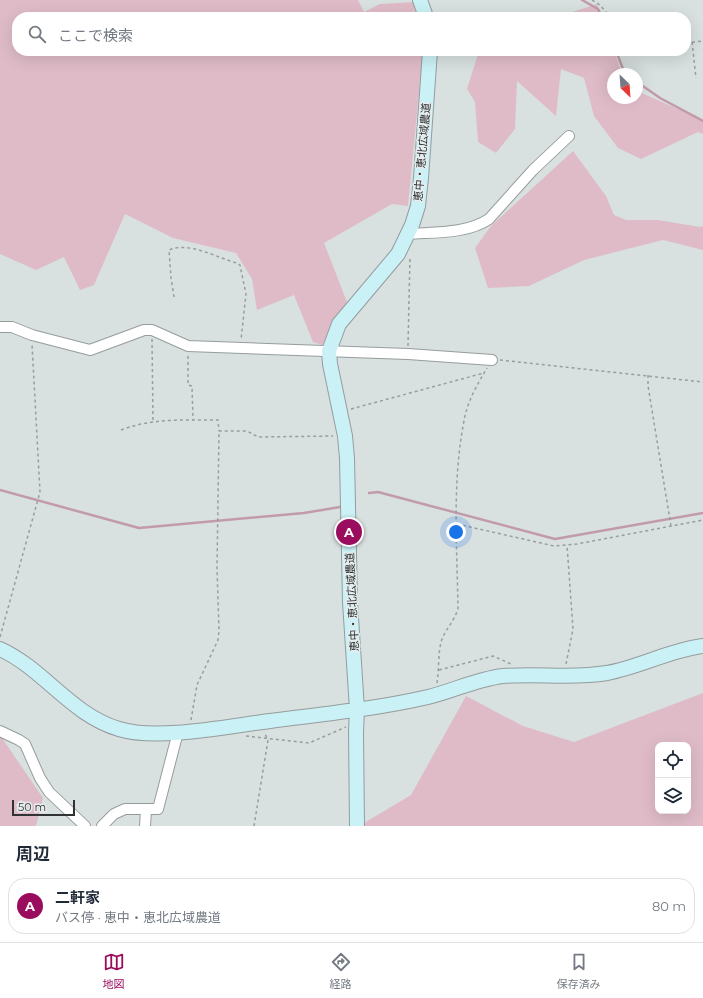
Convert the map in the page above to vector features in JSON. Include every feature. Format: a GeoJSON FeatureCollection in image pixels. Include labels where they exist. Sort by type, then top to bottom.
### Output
{"type":"FeatureCollection","features":[{"type":"Feature","properties":{"kind":"street"},"geometry":{"type":"LineString","coordinates":[[420,0],[424,12]]}},
{"type":"Feature","properties":{"kind":"street","name":"恵中・恵北広域農道"},"geometry":{"type":"LineString","coordinates":[[357,826],[356,726],[358,710],[350,602],[347,458],[345,436],[330,364],[329,351],[340,324],[362,295],[390,264],[407,237],[418,206],[430,56]]}},
{"type":"Feature","properties":{"kind":"street"},"geometry":{"type":"LineString","coordinates":[[407,237],[472,228],[482,224],[489,219],[533,170],[569,136]]}},
{"type":"Feature","properties":{"kind":"street"},"geometry":{"type":"LineString","coordinates":[[0,327],[12,327],[90,350],[144,330],[152,330],[188,346],[241,347],[310,352],[329,351],[408,354],[492,360]]}},
{"type":"Feature","properties":{"kind":"street"},"geometry":{"type":"LineString","coordinates":[[0,649],[22,662],[87,715],[105,724],[123,730],[140,733],[185,731],[386,706],[493,678],[518,676],[592,675],[617,671],[684,649],[703,646]]}},
{"type":"Feature","properties":{"kind":"street"},"geometry":{"type":"LineString","coordinates":[[102,826],[114,814],[125,809],[158,809],[185,731]]}},
{"type":"Feature","properties":{"kind":"street"},"geometry":{"type":"LineString","coordinates":[[0,732],[25,744],[40,778],[49,792],[84,826]]}},
{"type":"Feature","properties":{"kind":"street"},"geometry":{"type":"LineString","coordinates":[[145,826],[146,810]]}},
{"type":"Feature","properties":{"kind":"path"},"geometry":{"type":"LineString","coordinates":[[592,0],[600,5],[606,12]]}},
{"type":"Feature","properties":{"kind":"path"},"geometry":{"type":"LineString","coordinates":[[696,78],[692,42],[703,41]]}},
{"type":"Feature","properties":{"kind":"path"},"geometry":{"type":"LineString","coordinates":[[407,237],[410,252],[408,354]]}},
{"type":"Feature","properties":{"kind":"path"},"geometry":{"type":"LineString","coordinates":[[174,297],[169,250],[175,247],[193,248],[240,265],[246,294],[242,322],[241,347]]}},
{"type":"Feature","properties":{"kind":"path"},"geometry":{"type":"LineString","coordinates":[[152,330],[153,421]]}},
{"type":"Feature","properties":{"kind":"path"},"geometry":{"type":"LineString","coordinates":[[0,637],[40,492],[32,334]]}},
{"type":"Feature","properties":{"kind":"path"},"geometry":{"type":"LineString","coordinates":[[188,346],[188,385],[192,386],[193,420]]}},
{"type":"Feature","properties":{"kind":"path"},"geometry":{"type":"LineString","coordinates":[[436,694],[441,642],[449,624],[456,617],[458,608],[458,459],[464,420],[474,390],[492,360],[703,382]]}},
{"type":"Feature","properties":{"kind":"path"},"geometry":{"type":"LineString","coordinates":[[340,412],[484,373]]}},
{"type":"Feature","properties":{"kind":"path"},"geometry":{"type":"LineString","coordinates":[[648,376],[649,393],[671,526]]}},
{"type":"Feature","properties":{"kind":"path"},"geometry":{"type":"LineString","coordinates":[[121,430],[133,425],[153,421],[218,420],[218,640],[197,685],[185,731]]}},
{"type":"Feature","properties":{"kind":"path"},"geometry":{"type":"LineString","coordinates":[[219,431],[247,431],[258,437],[345,436]]}},
{"type":"Feature","properties":{"kind":"path"},"geometry":{"type":"LineString","coordinates":[[457,524],[554,546],[567,545],[703,520]]}},
{"type":"Feature","properties":{"kind":"path"},"geometry":{"type":"LineString","coordinates":[[564,676],[573,630],[567,545]]}},
{"type":"Feature","properties":{"kind":"path"},"geometry":{"type":"LineString","coordinates":[[439,670],[493,656],[518,668],[518,676]]}},
{"type":"Feature","properties":{"kind":"path"},"geometry":{"type":"LineString","coordinates":[[254,826],[268,740],[261,722]]}},
{"type":"Feature","properties":{"kind":"path"},"geometry":{"type":"LineString","coordinates":[[241,736],[268,740],[309,743],[342,727],[356,726]]}},
{"type":"Feature","properties":{"kind":"shaded area"},"geometry":{"type":"Polygon","coordinates":[[[0,0],[358,0],[364,12],[12,12],[12,56],[423,56],[408,206],[392,204],[324,243],[347,302],[343,314],[322,345],[313,342],[294,295],[257,310],[252,279],[236,253],[173,238],[125,214],[94,285],[80,290],[64,257],[36,270],[0,254],[0,0]]]}},
{"type":"Feature","properties":{"kind":"shaded area"},"geometry":{"type":"Polygon","coordinates":[[[413,2],[415,12],[364,12],[380,4],[413,2]]]}},
{"type":"Feature","properties":{"kind":"shaded area"},"geometry":{"type":"Polygon","coordinates":[[[597,4],[600,12],[572,12],[597,4]]]}},
{"type":"Feature","properties":{"kind":"shaded area"},"geometry":{"type":"Polygon","coordinates":[[[477,56],[616,56],[620,68],[607,68],[607,104],[643,104],[643,94],[703,120],[703,134],[698,132],[641,159],[618,148],[594,116],[584,78],[561,69],[556,116],[517,81],[515,129],[496,153],[478,142],[475,102],[467,89],[477,56]]]}},
{"type":"Feature","properties":{"kind":"shaded area"},"geometry":{"type":"Polygon","coordinates":[[[573,151],[606,196],[614,215],[626,220],[658,220],[700,227],[703,226],[703,250],[663,240],[584,260],[529,286],[488,288],[475,248],[491,226],[573,151]]]}},
{"type":"Feature","properties":{"kind":"shaded area"},"geometry":{"type":"Polygon","coordinates":[[[703,693],[703,826],[359,826],[411,795],[466,696],[523,726],[574,742],[703,693]]]}},
{"type":"Feature","properties":{"kind":"shaded area"},"geometry":{"type":"Polygon","coordinates":[[[0,735],[43,798],[36,826],[0,826],[0,735]]]}},
{"type":"Feature","properties":{"kind":"waterway"},"geometry":{"type":"LineString","coordinates":[[582,0],[598,9],[600,12]]}},
{"type":"Feature","properties":{"kind":"waterway"},"geometry":{"type":"LineString","coordinates":[[618,56],[623,68]]}},
{"type":"Feature","properties":{"kind":"waterway"},"geometry":{"type":"LineString","coordinates":[[643,86],[660,98],[703,121]]}},
{"type":"Feature","properties":{"kind":"waterway"},"geometry":{"type":"LineString","coordinates":[[0,490],[139,528],[304,513],[340,507]]}},
{"type":"Feature","properties":{"kind":"waterway"},"geometry":{"type":"LineString","coordinates":[[369,493],[378,492],[555,539],[703,513]]}},
{"type":"Feature","properties":{"kind":"place","name":"二軒家"},"geometry":{"type":"Point","coordinates":[349,532]}}]}
